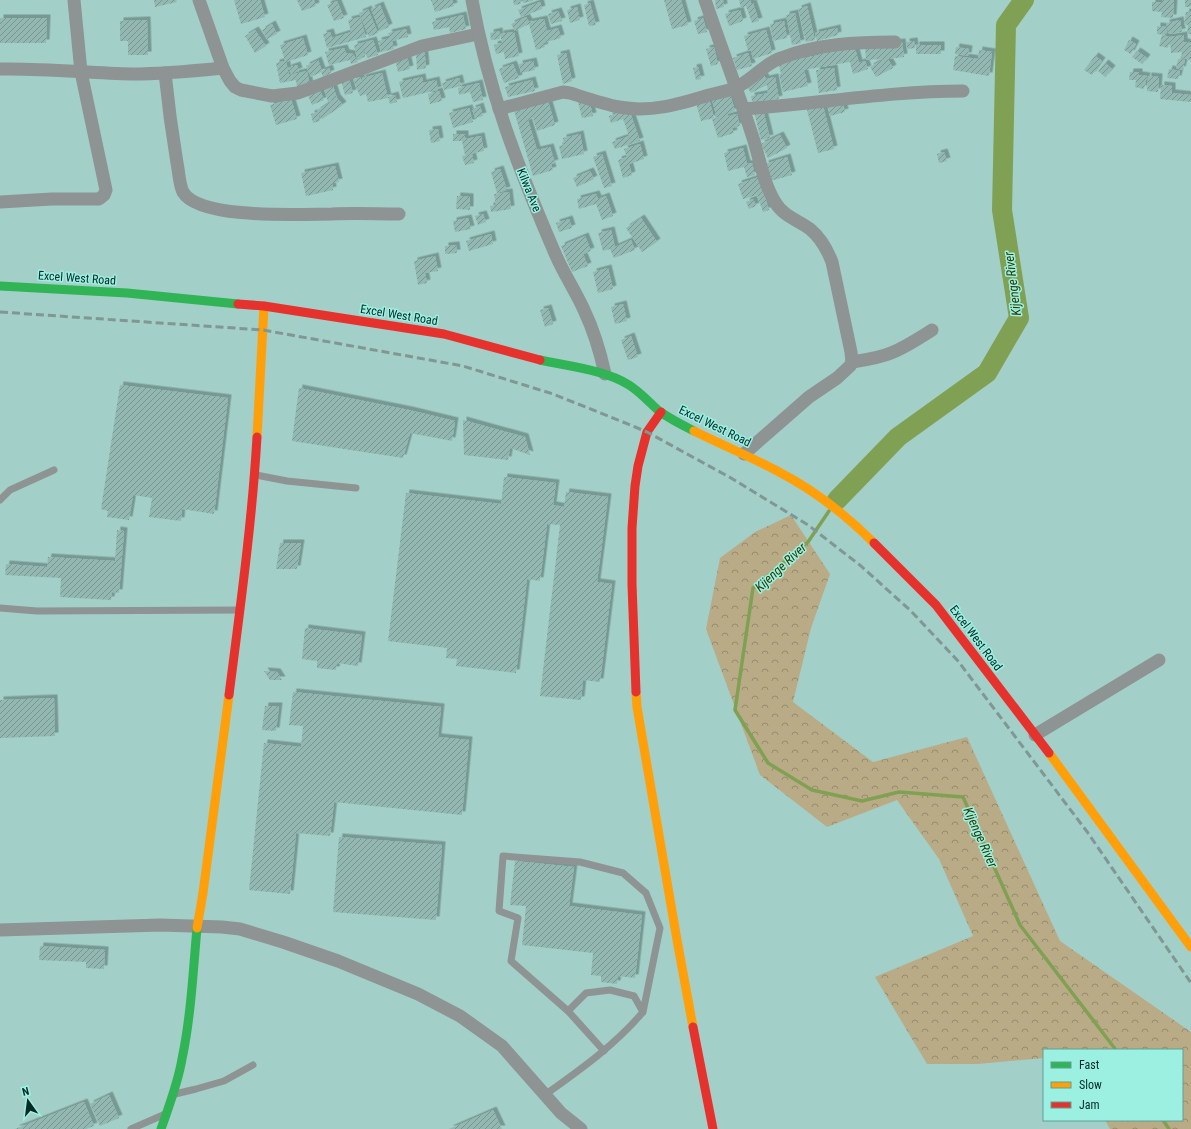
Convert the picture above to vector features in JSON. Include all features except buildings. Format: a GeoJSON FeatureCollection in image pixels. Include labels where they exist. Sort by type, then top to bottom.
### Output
{"type":"FeatureCollection","features":[{"type":"Feature","properties":{"kind":"street"},"geometry":{"type":"LineString","coordinates":[[0,202],[52,199],[99,199],[104,195],[106,190],[106,184],[80,72],[74,0]]}},
{"type":"Feature","properties":{"kind":"street"},"geometry":{"type":"LineString","coordinates":[[199,0],[223,68],[232,84],[241,90],[265,95],[281,96],[298,93],[422,46],[478,34]]}},
{"type":"Feature","properties":{"kind":"street","name":"Kilwa Ave"},"geometry":{"type":"LineString","coordinates":[[472,0],[478,34],[513,153],[555,253],[584,310],[595,336],[601,353],[604,374]]}},
{"type":"Feature","properties":{"kind":"street"},"geometry":{"type":"LineString","coordinates":[[705,0],[743,109],[766,182],[774,201],[780,210],[811,230],[820,238],[827,249],[832,262],[852,362],[850,366],[837,378],[809,397],[744,454]]}},
{"type":"Feature","properties":{"kind":"street"},"geometry":{"type":"LineString","coordinates":[[499,109],[563,92],[620,108],[655,108],[688,101],[735,88],[757,74],[767,65],[782,57],[827,45],[867,42],[895,42]]}},
{"type":"Feature","properties":{"kind":"street"},"geometry":{"type":"LineString","coordinates":[[0,69],[131,74],[192,72],[223,68]]}},
{"type":"Feature","properties":{"kind":"street"},"geometry":{"type":"LineString","coordinates":[[164,73],[180,178],[183,192],[190,200],[199,205],[211,208],[243,213],[399,214]]}},
{"type":"Feature","properties":{"kind":"street"},"geometry":{"type":"LineString","coordinates":[[743,109],[793,106],[873,95],[963,90]]}},
{"type":"Feature","properties":{"kind":"street","name":"Excel West Road"},"geometry":{"type":"LineString","coordinates":[[0,286],[127,293],[264,306],[444,334],[527,358],[617,378],[630,386],[661,412],[682,425],[780,472],[820,497],[854,522],[936,604],[1035,735],[1191,948]]}},
{"type":"Feature","properties":{"kind":"street"},"geometry":{"type":"LineString","coordinates":[[161,1129],[173,1094],[182,1060],[188,1024],[197,927],[203,893],[240,610],[255,475],[264,306]]}},
{"type":"Feature","properties":{"kind":"street"},"geometry":{"type":"LineString","coordinates":[[852,362],[891,354],[932,330]]}},
{"type":"Feature","properties":{"kind":"street"},"geometry":{"type":"LineString","coordinates":[[661,412],[647,432],[634,486],[632,528],[635,679],[637,707],[677,940],[713,1129]]}},
{"type":"Feature","properties":{"kind":"street"},"geometry":{"type":"LineString","coordinates":[[1035,735],[1159,660]]}},
{"type":"Feature","properties":{"kind":"street"},"geometry":{"type":"LineString","coordinates":[[0,930],[160,926],[222,927],[240,929],[283,942],[418,994],[460,1016],[502,1046],[546,1094],[561,1113],[581,1129]]}},
{"type":"Feature","properties":{"kind":"lane"},"geometry":{"type":"LineString","coordinates":[[0,500],[10,490],[54,470]]}},
{"type":"Feature","properties":{"kind":"lane"},"geometry":{"type":"LineString","coordinates":[[255,475],[287,481],[356,488]]}},
{"type":"Feature","properties":{"kind":"lane"},"geometry":{"type":"LineString","coordinates":[[0,608],[37,611],[240,610]]}},
{"type":"Feature","properties":{"kind":"lane"},"geometry":{"type":"LineString","coordinates":[[546,1094],[589,1064],[604,1051],[643,1012],[660,928],[646,893],[623,873],[580,862],[503,856],[499,911],[518,918],[511,961],[568,1011],[604,1051]]}},
{"type":"Feature","properties":{"kind":"lane"},"geometry":{"type":"LineString","coordinates":[[568,1011],[586,993],[610,990],[634,996],[643,1012]]}},
{"type":"Feature","properties":{"kind":"lane"},"geometry":{"type":"LineString","coordinates":[[173,1094],[196,1089],[224,1080],[253,1064]]}},
{"type":"Feature","properties":{"kind":"lane"},"geometry":{"type":"LineString","coordinates":[[131,1129],[166,1114]]}},
{"type":"Feature","properties":{"kind":"green space"},"geometry":{"type":"Polygon","coordinates":[[[791,515],[830,574],[811,628],[793,702],[873,762],[967,737],[1060,941],[1191,1032],[1191,1129],[1110,1129],[1106,1121],[1183,1121],[1183,1049],[1043,1049],[1043,1058],[978,1064],[927,1064],[875,977],[973,936],[939,859],[897,800],[827,827],[760,775],[706,629],[720,558],[755,532],[791,515]]]}},
{"type":"Feature","properties":{"kind":"waterway","name":"Kijenge River"},"geometry":{"type":"LineString","coordinates":[[837,500],[898,437],[987,373],[1019,318],[1002,210],[1006,25],[1024,0]]}},
{"type":"Feature","properties":{"kind":"waterway","name":"Kijenge River"},"geometry":{"type":"LineString","coordinates":[[829,511],[808,542],[753,588],[735,710],[768,763],[812,790],[862,801],[899,792],[963,797],[1020,925],[1115,1049]]}},
{"type":"Feature","properties":{"kind":"waterway","name":"Kijenge River"},"geometry":{"type":"LineString","coordinates":[[1164,1121],[1169,1129]]}},
{"type":"Feature","properties":{"kind":"railway"},"geometry":{"type":"LineString","coordinates":[[0,312],[263,330],[463,366],[553,394],[647,432],[731,478],[808,525],[861,566],[911,611],[958,661],[1088,833],[1191,983]]}},
{"type":"Feature","properties":{"kind":"traffic: fast"},"geometry":{"type":"LineString","coordinates":[[0,286],[127,293],[238,304]]}},
{"type":"Feature","properties":{"kind":"traffic: fast"},"geometry":{"type":"LineString","coordinates":[[540,360],[586,369],[620,380],[637,391],[663,414],[694,431]]}},
{"type":"Feature","properties":{"kind":"traffic: fast"},"geometry":{"type":"LineString","coordinates":[[161,1129],[176,1086],[188,1027],[197,928]]}},
{"type":"Feature","properties":{"kind":"traffic: slow"},"geometry":{"type":"LineString","coordinates":[[257,437],[264,306]]}},
{"type":"Feature","properties":{"kind":"traffic: slow"},"geometry":{"type":"LineString","coordinates":[[694,431],[792,479],[805,487],[841,513],[874,543]]}},
{"type":"Feature","properties":{"kind":"traffic: slow"},"geometry":{"type":"LineString","coordinates":[[636,692],[637,707],[693,1027]]}},
{"type":"Feature","properties":{"kind":"traffic: slow"},"geometry":{"type":"LineString","coordinates":[[197,928],[229,695]]}},
{"type":"Feature","properties":{"kind":"traffic: slow"},"geometry":{"type":"LineString","coordinates":[[1049,753],[1191,947]]}},
{"type":"Feature","properties":{"kind":"traffic: jam"},"geometry":{"type":"LineString","coordinates":[[238,304],[264,306],[444,334],[540,360]]}},
{"type":"Feature","properties":{"kind":"traffic: jam"},"geometry":{"type":"LineString","coordinates":[[636,692],[632,584],[632,528],[635,486],[638,466],[647,432],[661,412]]}},
{"type":"Feature","properties":{"kind":"traffic: jam"},"geometry":{"type":"LineString","coordinates":[[229,695],[249,534],[257,437]]}},
{"type":"Feature","properties":{"kind":"traffic: jam"},"geometry":{"type":"LineString","coordinates":[[874,543],[936,605],[1049,753]]}},
{"type":"Feature","properties":{"kind":"traffic: jam"},"geometry":{"type":"LineString","coordinates":[[693,1027],[713,1129]]}}]}
